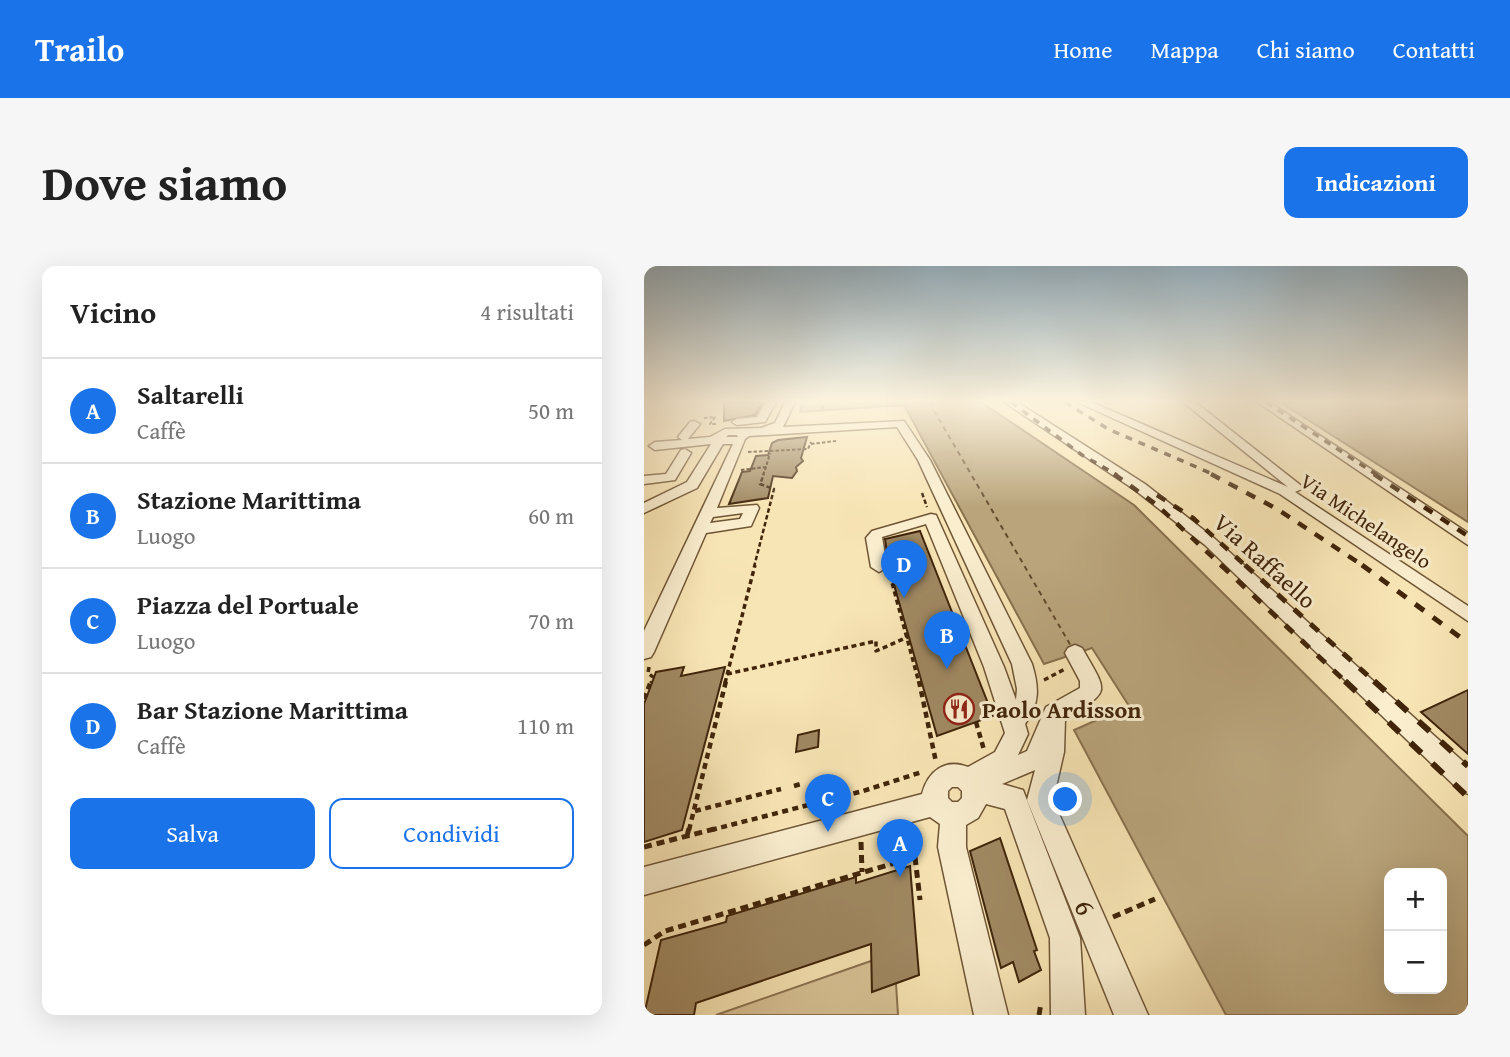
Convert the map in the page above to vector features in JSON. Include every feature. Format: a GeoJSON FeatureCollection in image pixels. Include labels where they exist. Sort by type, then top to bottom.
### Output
{"type":"FeatureCollection","features":[{"type":"Feature","properties":{"kind":"lane"},"geometry":{"type":"LineString","coordinates":[[650,446],[684,437],[729,440],[741,437]]}},
{"type":"Feature","properties":{"kind":"lane"},"geometry":{"type":"LineString","coordinates":[[644,509],[692,485],[734,437]]}},
{"type":"Feature","properties":{"kind":"lane"},"geometry":{"type":"LineString","coordinates":[[650,446],[741,437]]}},
{"type":"Feature","properties":{"kind":"lane"},"geometry":{"type":"LineString","coordinates":[[909,437],[924,460],[1023,664],[1029,695],[1025,710],[1013,722]]}},
{"type":"Feature","properties":{"kind":"lane","name":"Via Raffaello"},"geometry":{"type":"LineString","coordinates":[[1063,437],[1140,487],[1210,542],[1468,782]]}},
{"type":"Feature","properties":{"kind":"lane","name":"Via Michelangelo"},"geometry":{"type":"LineString","coordinates":[[1162,437],[1284,491],[1468,615]]}},
{"type":"Feature","properties":{"kind":"lane"},"geometry":{"type":"LineString","coordinates":[[1232,437],[1318,505],[1335,524]]}},
{"type":"Feature","properties":{"kind":"lane"},"geometry":{"type":"LineString","coordinates":[[1314,437],[1468,540]]}},
{"type":"Feature","properties":{"kind":"lane"},"geometry":{"type":"LineString","coordinates":[[699,491],[729,440]]}},
{"type":"Feature","properties":{"kind":"lane"},"geometry":{"type":"LineString","coordinates":[[644,652],[706,513],[729,440]]}},
{"type":"Feature","properties":{"kind":"lane"},"geometry":{"type":"LineString","coordinates":[[644,480],[670,477],[685,453]]}},
{"type":"Feature","properties":{"kind":"lane"},"geometry":{"type":"LineString","coordinates":[[699,529],[746,523],[755,501],[706,513]]}},
{"type":"Feature","properties":{"kind":"lane"},"geometry":{"type":"LineString","coordinates":[[644,881],[945,809],[970,806],[973,784],[1005,757],[1017,734],[994,667],[931,518],[877,534],[874,538],[879,566]]}},
{"type":"Feature","properties":{"kind":"lane"},"geometry":{"type":"LineString","coordinates":[[973,784],[1037,759],[1054,714],[1091,692],[1090,681],[1075,653]]}},
{"type":"Feature","properties":{"kind":"lane","name":"6"},"geometry":{"type":"LineString","coordinates":[[1054,714],[1052,752],[1040,800],[1131,1015]]}},
{"type":"Feature","properties":{"kind":"lane"},"geometry":{"type":"LineString","coordinates":[[991,1015],[945,809],[934,796],[942,781],[957,775],[1014,799],[1065,938],[1068,1015]]}},
{"type":"Feature","properties":{"kind":"path"},"geometry":{"type":"LineString","coordinates":[[725,437],[766,467]]}},
{"type":"Feature","properties":{"kind":"path"},"geometry":{"type":"LineString","coordinates":[[729,440],[771,453],[808,449],[812,437]]}},
{"type":"Feature","properties":{"kind":"path"},"geometry":{"type":"LineString","coordinates":[[687,836],[774,489],[760,484],[771,453]]}},
{"type":"Feature","properties":{"kind":"path"},"geometry":{"type":"LineString","coordinates":[[879,566],[887,565],[908,637],[937,767]]}},
{"type":"Feature","properties":{"kind":"path"},"geometry":{"type":"LineString","coordinates":[[727,674],[876,641],[876,651],[908,637]]}},
{"type":"Feature","properties":{"kind":"path"},"geometry":{"type":"LineString","coordinates":[[976,722],[985,751]]}},
{"type":"Feature","properties":{"kind":"path"},"geometry":{"type":"LineString","coordinates":[[794,786],[804,783]]}},
{"type":"Feature","properties":{"kind":"path"},"geometry":{"type":"LineString","coordinates":[[695,811],[781,789]]}},
{"type":"Feature","properties":{"kind":"path"},"geometry":{"type":"LineString","coordinates":[[644,847],[863,791]]}},
{"type":"Feature","properties":{"kind":"path"},"geometry":{"type":"LineString","coordinates":[[644,945],[665,931],[915,856],[920,901]]}},
{"type":"Feature","properties":{"kind":"shaded area"},"geometry":{"type":"Polygon","coordinates":[[[921,437],[1033,437],[1134,505],[1468,836],[1468,1015],[1226,1015],[1074,730],[1129,706],[1092,648],[1044,664],[921,437]]]}},
{"type":"Feature","properties":{"kind":"shaded area"},"geometry":{"type":"Polygon","coordinates":[[[1335,437],[1468,437],[1468,522],[1335,437]]]}},
{"type":"Feature","properties":{"kind":"shaded area"},"geometry":{"type":"Polygon","coordinates":[[[871,961],[896,983],[898,1015],[716,1015],[871,961]]]}},
{"type":"Feature","properties":{"kind":"building"},"geometry":{"type":"Polygon","coordinates":[[[807,437],[801,458],[803,461],[796,467],[797,471],[792,478],[773,476],[768,498],[729,504],[742,472],[750,471],[756,456],[768,455],[772,443],[778,440],[807,437]]]}},
{"type":"Feature","properties":{"kind":"building"},"geometry":{"type":"Polygon","coordinates":[[[920,531],[993,716],[937,736],[889,567],[885,539],[920,531]]]}},
{"type":"Feature","properties":{"kind":"building"},"geometry":{"type":"Polygon","coordinates":[[[684,667],[681,676],[725,667],[682,830],[644,842],[644,704],[656,672],[684,667]]]}},
{"type":"Feature","properties":{"kind":"building"},"geometry":{"type":"Polygon","coordinates":[[[1468,690],[1468,754],[1421,712],[1468,690]]]}},
{"type":"Feature","properties":{"kind":"building"},"geometry":{"type":"Polygon","coordinates":[[[819,730],[818,747],[796,752],[798,735],[819,730]]]}},
{"type":"Feature","properties":{"kind":"building"},"geometry":{"type":"Polygon","coordinates":[[[1000,838],[1037,950],[1034,951],[1041,970],[1019,982],[1013,962],[1001,968],[970,851],[1000,838]]]}},
{"type":"Feature","properties":{"kind":"building"},"geometry":{"type":"Polygon","coordinates":[[[910,866],[919,975],[872,992],[871,944],[696,1003],[694,1015],[644,1015],[661,940],[726,922],[727,916],[856,877],[856,883],[910,866]]]}},
{"type":"Feature","properties":{"kind":"ferry route"},"geometry":{"type":"LineString","coordinates":[[949,437],[1071,646]]}},
{"type":"Feature","properties":{"kind":"railway"},"geometry":{"type":"LineString","coordinates":[[1058,437],[1082,455],[1117,475]]}},
{"type":"Feature","properties":{"kind":"railway"},"geometry":{"type":"LineString","coordinates":[[1127,437],[1215,475]]}},
{"type":"Feature","properties":{"kind":"railway"},"geometry":{"type":"LineString","coordinates":[[1319,437],[1377,475]]}},
{"type":"Feature","properties":{"kind":"railway"},"geometry":{"type":"LineString","coordinates":[[1114,474],[1157,505],[1223,567]]}},
{"type":"Feature","properties":{"kind":"railway"},"geometry":{"type":"LineString","coordinates":[[1211,474],[1277,509],[1362,565]]}},
{"type":"Feature","properties":{"kind":"railway"},"geometry":{"type":"LineString","coordinates":[[1374,474],[1468,536]]}},
{"type":"Feature","properties":{"kind":"railway"},"geometry":{"type":"LineString","coordinates":[[1157,495],[1193,518],[1247,567]]}},
{"type":"Feature","properties":{"kind":"railway"},"geometry":{"type":"LineString","coordinates":[[1221,565],[1347,683]]}},
{"type":"Feature","properties":{"kind":"railway"},"geometry":{"type":"LineString","coordinates":[[1245,565],[1376,683]]}},
{"type":"Feature","properties":{"kind":"railway"},"geometry":{"type":"LineString","coordinates":[[1362,565],[1468,643]]}},
{"type":"Feature","properties":{"kind":"railway"},"geometry":{"type":"LineString","coordinates":[[1345,681],[1468,797]]}},
{"type":"Feature","properties":{"kind":"railway"},"geometry":{"type":"LineString","coordinates":[[1374,681],[1468,766]]}},
{"type":"Feature","properties":{"kind":"place","name":"Bar Stazione Marittima"},"geometry":{"type":"Point","coordinates":[904,598]}},
{"type":"Feature","properties":{"kind":"place","name":"Stazione Marittima"},"geometry":{"type":"Point","coordinates":[947,669]}},
{"type":"Feature","properties":{"kind":"place","name":"Paolo Ardisson"},"geometry":{"type":"Point","coordinates":[959,709]}},
{"type":"Feature","properties":{"kind":"place","name":"Piazza del Portuale"},"geometry":{"type":"Point","coordinates":[828,832]}},
{"type":"Feature","properties":{"kind":"place","name":"Saltarelli"},"geometry":{"type":"Point","coordinates":[900,877]}}]}
